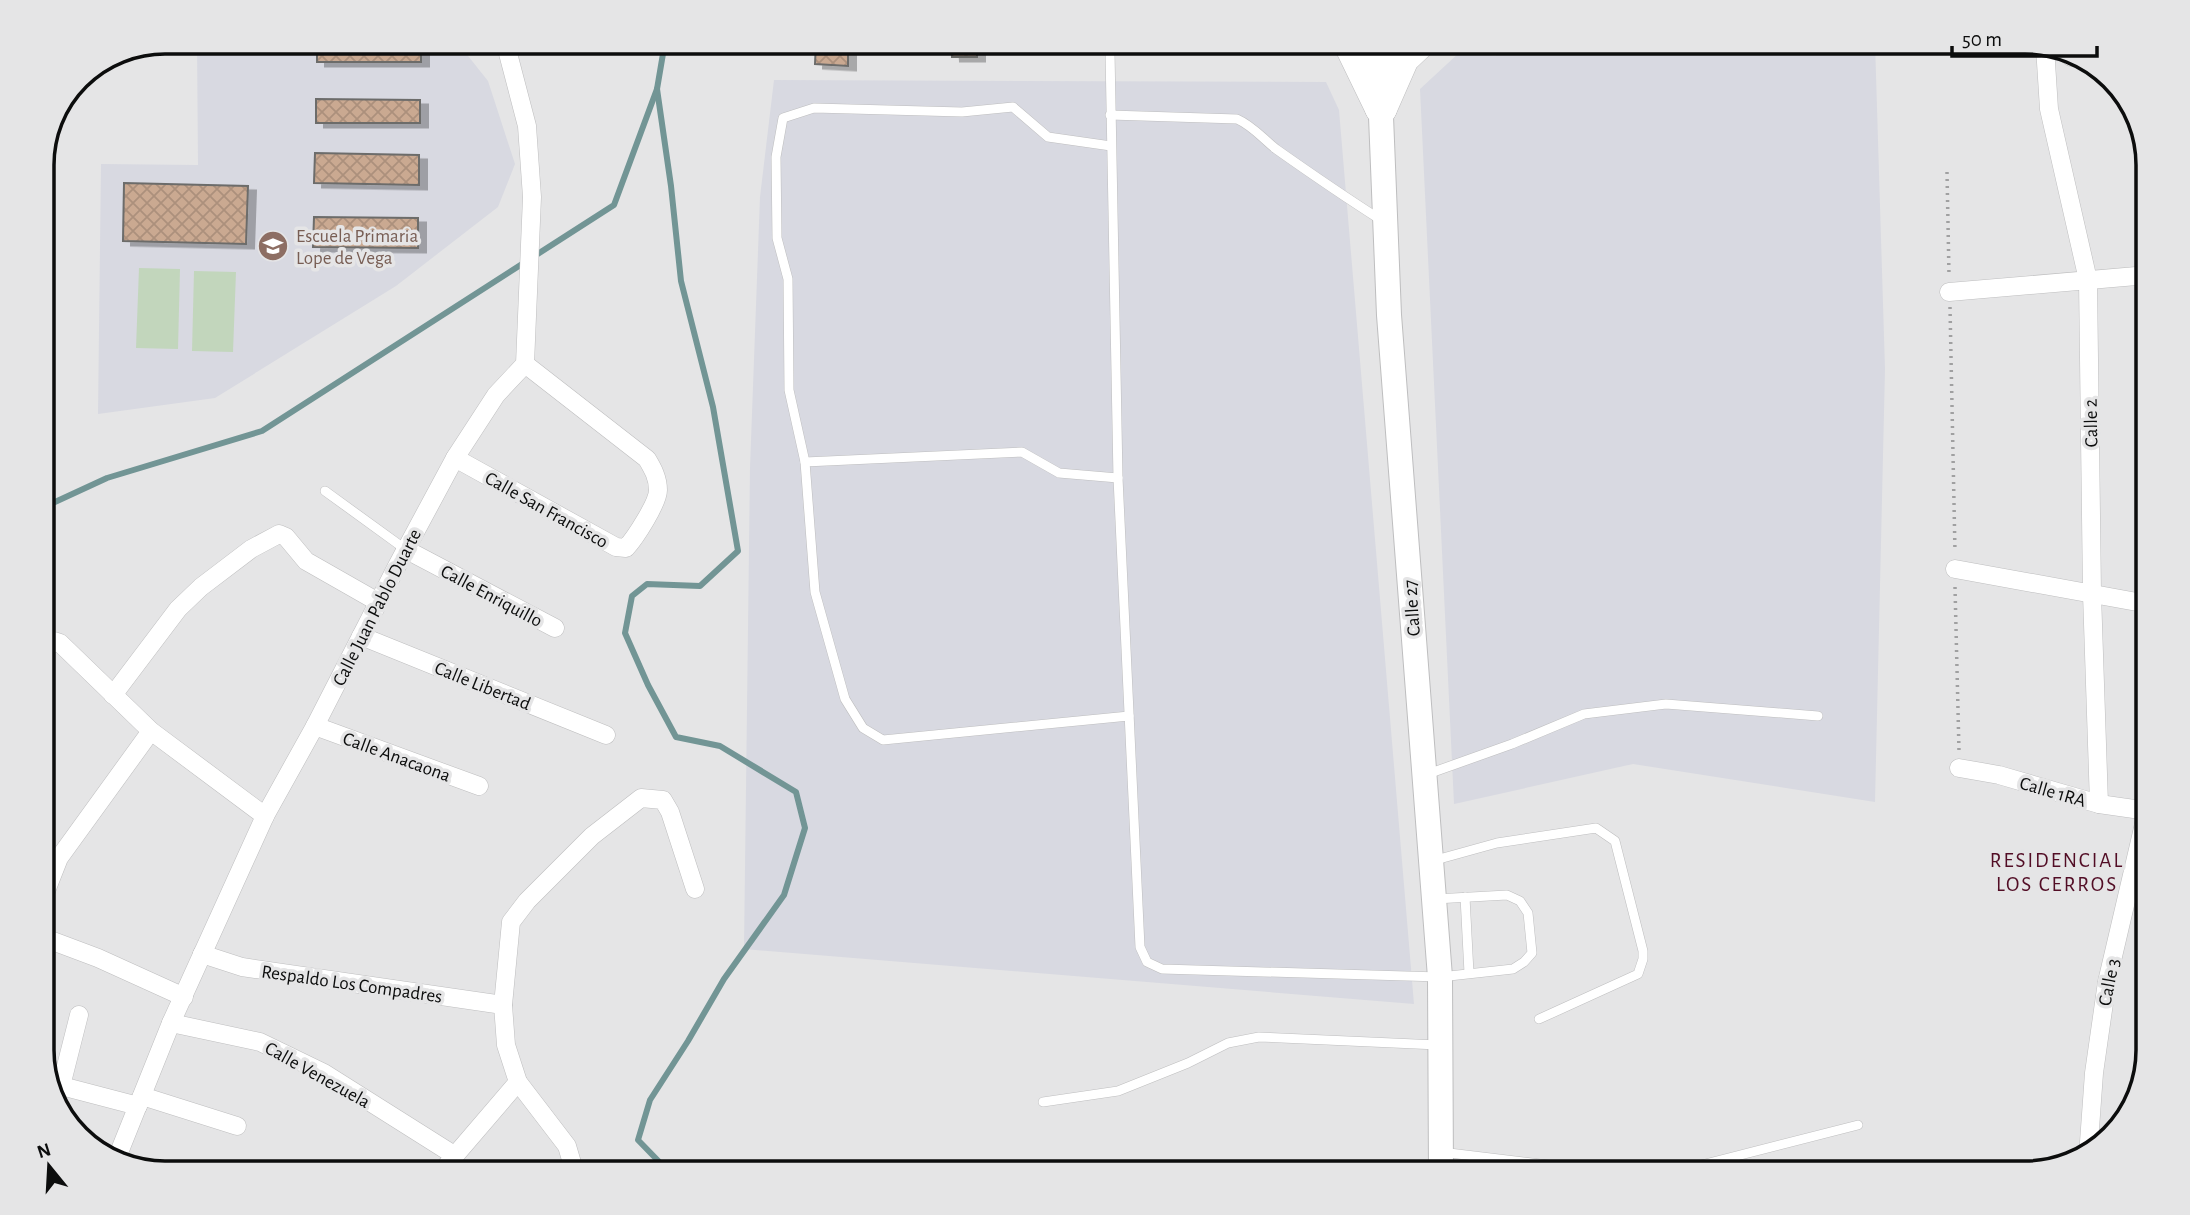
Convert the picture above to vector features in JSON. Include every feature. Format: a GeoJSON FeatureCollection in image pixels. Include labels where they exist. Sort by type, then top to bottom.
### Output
{"type":"FeatureCollection","features":[{"type":"Feature","properties":{"kind":"highway"},"geometry":{"type":"LineString","coordinates":[[1355,54],[1381,108]]}},
{"type":"Feature","properties":{"kind":"highway"},"geometry":{"type":"LineString","coordinates":[[1381,108],[1407,54]]}},
{"type":"Feature","properties":{"kind":"street"},"geometry":{"type":"LineString","coordinates":[[508,54],[527,126],[532,197],[525,364]]}},
{"type":"Feature","properties":{"kind":"street","name":"Calle 27"},"geometry":{"type":"LineString","coordinates":[[1379,54],[1389,315],[1440,977],[1440,1161]]}},
{"type":"Feature","properties":{"kind":"street","name":"Calle 2"},"geometry":{"type":"LineString","coordinates":[[2046,56],[2049,109],[2088,280],[2092,594],[2099,804]]}},
{"type":"Feature","properties":{"kind":"street"},"geometry":{"type":"LineString","coordinates":[[1949,292],[2136,276]]}},
{"type":"Feature","properties":{"kind":"street","name":"Calle Juan Pablo Duarte"},"geometry":{"type":"LineString","coordinates":[[120,1151],[170,1023],[265,816],[316,726],[405,549],[455,458],[496,395],[525,364]]}},
{"type":"Feature","properties":{"kind":"street","name":"Calle San Francisco"},"geometry":{"type":"LineString","coordinates":[[455,458],[616,547],[625,548],[634,539],[658,494],[655,474],[647,459],[525,364]]}},
{"type":"Feature","properties":{"kind":"street"},"geometry":{"type":"LineString","coordinates":[[113,695],[178,609],[201,587],[251,548],[279,534],[286,537],[306,561],[378,602]]}},
{"type":"Feature","properties":{"kind":"street","name":"Calle Enriquillo"},"geometry":{"type":"LineString","coordinates":[[405,549],[555,628]]}},
{"type":"Feature","properties":{"kind":"street"},"geometry":{"type":"LineString","coordinates":[[1955,569],[2136,602]]}},
{"type":"Feature","properties":{"kind":"street","name":"Calle Libertad"},"geometry":{"type":"LineString","coordinates":[[361,636],[606,735]]}},
{"type":"Feature","properties":{"kind":"street"},"geometry":{"type":"LineString","coordinates":[[54,641],[60,643],[151,731],[265,816]]}},
{"type":"Feature","properties":{"kind":"street","name":"Calle Anacaona"},"geometry":{"type":"LineString","coordinates":[[316,726],[479,786]]}},
{"type":"Feature","properties":{"kind":"street"},"geometry":{"type":"LineString","coordinates":[[54,871],[59,858],[151,731]]}},
{"type":"Feature","properties":{"kind":"street","name":"Calle 1RA"},"geometry":{"type":"LineString","coordinates":[[1959,768],[1999,775],[2099,804],[2136,809]]}},
{"type":"Feature","properties":{"kind":"street"},"geometry":{"type":"LineString","coordinates":[[568,1161],[567,1146],[518,1082],[506,1045],[503,1005],[511,922],[527,901],[592,836],[641,798],[663,800],[670,813],[695,889]]}},
{"type":"Feature","properties":{"kind":"street","name":"Calle 3"},"geometry":{"type":"LineString","coordinates":[[2089,1140],[2094,1073],[2107,982],[2136,861]]}},
{"type":"Feature","properties":{"kind":"street"},"geometry":{"type":"LineString","coordinates":[[54,942],[98,958],[184,997]]}},
{"type":"Feature","properties":{"kind":"street","name":"Respaldo Los Compadres"},"geometry":{"type":"LineString","coordinates":[[202,954],[242,967],[503,1005]]}},
{"type":"Feature","properties":{"kind":"street"},"geometry":{"type":"LineString","coordinates":[[58,1077],[79,1015]]}},
{"type":"Feature","properties":{"kind":"street","name":"Calle Venezuela"},"geometry":{"type":"LineString","coordinates":[[170,1023],[260,1042],[324,1073],[454,1155]]}},
{"type":"Feature","properties":{"kind":"street"},"geometry":{"type":"LineString","coordinates":[[449,1161],[518,1082]]}},
{"type":"Feature","properties":{"kind":"street"},"geometry":{"type":"LineString","coordinates":[[60,1085],[140,1101],[237,1126]]}},
{"type":"Feature","properties":{"kind":"lane"},"geometry":{"type":"LineString","coordinates":[[1110,54],[1118,478],[1140,947],[1147,962],[1162,969],[1440,977],[1513,969],[1532,953],[1528,913],[1520,901],[1507,895],[1434,899]]}},
{"type":"Feature","properties":{"kind":"lane"},"geometry":{"type":"LineString","coordinates":[[1111,146],[1048,137],[1013,107],[962,112],[814,108],[783,118],[776,157],[777,238],[788,279],[789,390],[805,462],[815,592],[845,699],[863,728],[883,740],[1129,716]]}},
{"type":"Feature","properties":{"kind":"lane"},"geometry":{"type":"LineString","coordinates":[[1110,115],[1237,119],[1247,123],[1265,141],[1385,223]]}},
{"type":"Feature","properties":{"kind":"lane"},"geometry":{"type":"LineString","coordinates":[[805,462],[1022,452],[1059,473],[1118,478]]}},
{"type":"Feature","properties":{"kind":"lane","name":"Calle Enriquillo"},"geometry":{"type":"LineString","coordinates":[[325,491],[405,549]]}},
{"type":"Feature","properties":{"kind":"lane"},"geometry":{"type":"LineString","coordinates":[[1423,775],[1512,744],[1584,714],[1666,704],[1818,716]]}},
{"type":"Feature","properties":{"kind":"lane"},"geometry":{"type":"LineString","coordinates":[[1430,861],[1497,843],[1596,828],[1615,841],[1643,951],[1638,974],[1539,1019]]}},
{"type":"Feature","properties":{"kind":"lane"},"geometry":{"type":"LineString","coordinates":[[1465,897],[1469,973]]}},
{"type":"Feature","properties":{"kind":"lane"},"geometry":{"type":"LineString","coordinates":[[1043,1102],[1118,1091],[1188,1063],[1228,1043],[1259,1037],[1440,1045]]}},
{"type":"Feature","properties":{"kind":"lane"},"geometry":{"type":"LineString","coordinates":[[1717,1161],[1858,1125]]}},
{"type":"Feature","properties":{"kind":"path"},"geometry":{"type":"LineString","coordinates":[[1947,172],[1959,768]]}},
{"type":"Feature","properties":{"kind":"shaded area","name":"Escuela Primaria Lope de Vega"},"geometry":{"type":"Polygon","coordinates":[[[197,54],[467,54],[488,81],[515,164],[498,207],[396,286],[215,398],[98,414],[101,164],[198,165],[197,54]]]}},
{"type":"Feature","properties":{"kind":"shaded area"},"geometry":{"type":"Polygon","coordinates":[[[1458,54],[1875,54],[1885,369],[1875,802],[1633,764],[1454,804],[1420,89],[1458,54]]]}},
{"type":"Feature","properties":{"kind":"shaded area"},"geometry":{"type":"Polygon","coordinates":[[[774,80],[1326,82],[1339,110],[1414,1004],[744,949],[750,468],[760,197],[774,80]]]}},
{"type":"Feature","properties":{"kind":"green space"},"geometry":{"type":"Polygon","coordinates":[[[139,268],[180,269],[178,349],[136,348],[139,268]]]}},
{"type":"Feature","properties":{"kind":"green space"},"geometry":{"type":"Polygon","coordinates":[[[194,271],[236,272],[233,352],[192,351],[194,271]]]}},
{"type":"Feature","properties":{"kind":"building"},"geometry":{"type":"Polygon","coordinates":[[[317,54],[421,54],[421,62],[317,62],[317,54]]]}},
{"type":"Feature","properties":{"kind":"building"},"geometry":{"type":"Polygon","coordinates":[[[815,54],[848,54],[848,66],[815,64],[815,54]]]}},
{"type":"Feature","properties":{"kind":"building"},"geometry":{"type":"Polygon","coordinates":[[[952,54],[977,54],[977,57],[952,57],[952,54]]]}},
{"type":"Feature","properties":{"kind":"building"},"geometry":{"type":"Polygon","coordinates":[[[316,99],[420,100],[420,123],[316,123],[316,99]]]}},
{"type":"Feature","properties":{"kind":"building"},"geometry":{"type":"Polygon","coordinates":[[[315,153],[419,155],[419,185],[314,183],[315,153]]]}},
{"type":"Feature","properties":{"kind":"building"},"geometry":{"type":"Polygon","coordinates":[[[124,183],[248,186],[246,244],[123,241],[124,183]]]}},
{"type":"Feature","properties":{"kind":"building"},"geometry":{"type":"Polygon","coordinates":[[[314,217],[418,218],[418,248],[313,247],[314,217]]]}},
{"type":"Feature","properties":{"kind":"waterway"},"geometry":{"type":"LineString","coordinates":[[54,502],[107,478],[262,431],[614,205],[657,89],[663,54]]}},
{"type":"Feature","properties":{"kind":"waterway"},"geometry":{"type":"LineString","coordinates":[[657,89],[681,281],[713,407],[738,551],[700,586],[647,584],[632,596],[625,633],[648,685],[676,737],[720,746],[796,792],[805,828],[784,895],[724,979],[650,1100],[638,1140],[658,1161]]}},
{"type":"Feature","properties":{"kind":"place","name":"Escuela Primaria Lope de Vega"},"geometry":{"type":"Point","coordinates":[273,246]}},
{"type":"Feature","properties":{"kind":"district","name":"RESIDENCIAL LOS CERROS"},"geometry":{"type":"Point","coordinates":[2057,872]}}]}
